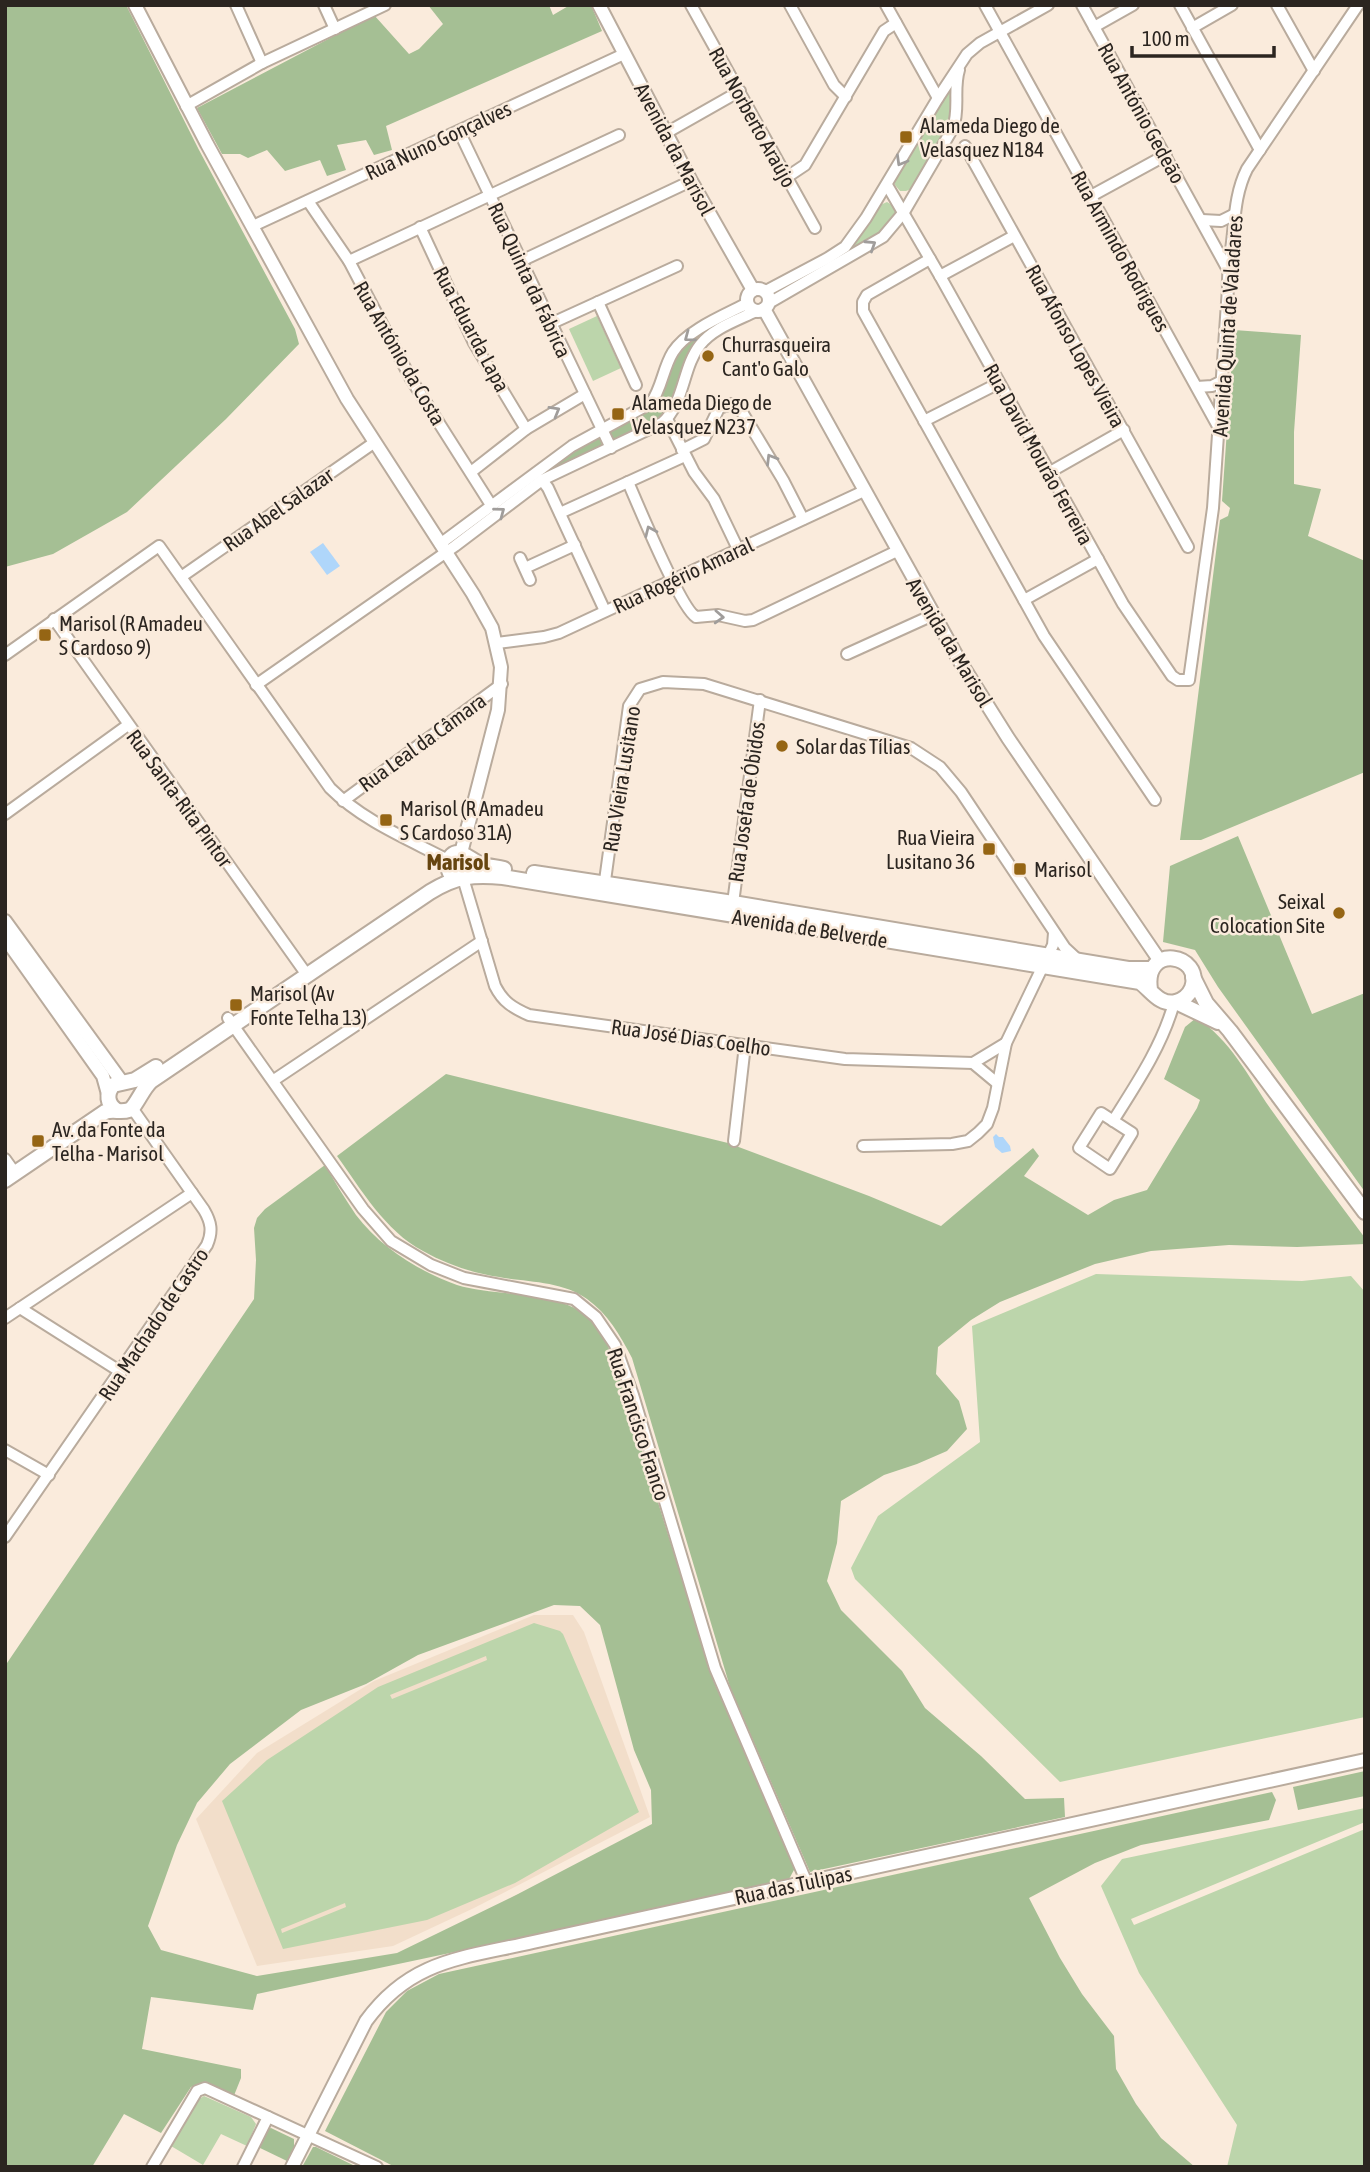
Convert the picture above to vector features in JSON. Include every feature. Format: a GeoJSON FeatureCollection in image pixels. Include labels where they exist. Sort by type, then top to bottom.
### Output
{"type":"FeatureCollection","features":[{"type":"Feature","properties":{"kind":"main road","name":"Avenida de Belverde"},"geometry":{"type":"LineString","coordinates":[[457,859],[604,889],[1045,961],[1079,961],[1128,969],[1156,965],[1172,958],[1184,962],[1193,977]]}},
{"type":"Feature","properties":{"kind":"main road"},"geometry":{"type":"LineString","coordinates":[[457,859],[450,873],[462,877]]}},
{"type":"Feature","properties":{"kind":"main road"},"geometry":{"type":"LineString","coordinates":[[8,1170],[92,1110],[108,1095],[113,1086],[141,1077],[430,892],[462,877],[472,868],[457,859]]}},
{"type":"Feature","properties":{"kind":"main road"},"geometry":{"type":"LineString","coordinates":[[304,972],[457,859]]}},
{"type":"Feature","properties":{"kind":"main road","name":"Avenida de Belverde"},"geometry":{"type":"LineString","coordinates":[[462,877],[503,877],[733,903],[1045,961],[1140,982],[1160,1000],[1175,1002],[1230,1031]]}},
{"type":"Feature","properties":{"kind":"main road"},"geometry":{"type":"LineString","coordinates":[[1150,989],[1149,979],[1156,965]]}},
{"type":"Feature","properties":{"kind":"main road"},"geometry":{"type":"LineString","coordinates":[[1175,1002],[1189,993],[1193,977]]}},
{"type":"Feature","properties":{"kind":"main road"},"geometry":{"type":"LineString","coordinates":[[1193,977],[1206,1003],[1230,1031],[1365,1212]]}},
{"type":"Feature","properties":{"kind":"main road"},"geometry":{"type":"LineString","coordinates":[[8,1170],[105,1112],[127,1111],[150,1081],[231,1021]]}},
{"type":"Feature","properties":{"kind":"main road"},"geometry":{"type":"LineString","coordinates":[[124,1082],[135,1089],[134,1104]]}},
{"type":"Feature","properties":{"kind":"main road"},"geometry":{"type":"LineString","coordinates":[[108,1095],[110,1104],[116,1110]]}},
{"type":"Feature","properties":{"kind":"street"},"geometry":{"type":"LineString","coordinates":[[5,655],[159,546],[256,685],[342,801],[365,816],[457,859],[498,710],[502,667],[497,643],[486,615],[347,399],[186,106],[135,5]]}},
{"type":"Feature","properties":{"kind":"street"},"geometry":{"type":"LineString","coordinates":[[236,5],[262,63]]}},
{"type":"Feature","properties":{"kind":"street"},"geometry":{"type":"LineString","coordinates":[[324,5],[335,29]]}},
{"type":"Feature","properties":{"kind":"street"},"geometry":{"type":"LineString","coordinates":[[186,106],[262,63],[385,5]]}},
{"type":"Feature","properties":{"kind":"street","name":"Avenida da Marisol"},"geometry":{"type":"LineString","coordinates":[[599,5],[691,181],[933,615],[1008,738],[1156,965]]}},
{"type":"Feature","properties":{"kind":"street","name":"Rua Norberto Araújo"},"geometry":{"type":"LineString","coordinates":[[691,5],[816,228]]}},
{"type":"Feature","properties":{"kind":"street"},"geometry":{"type":"LineString","coordinates":[[790,5],[834,85],[846,97]]}},
{"type":"Feature","properties":{"kind":"street"},"geometry":{"type":"LineString","coordinates":[[886,5],[938,98]]}},
{"type":"Feature","properties":{"kind":"street","name":"Rua Armindo Rodrigues"},"geometry":{"type":"LineString","coordinates":[[985,5],[1219,428]]}},
{"type":"Feature","properties":{"kind":"street"},"geometry":{"type":"LineString","coordinates":[[443,547],[455,546],[542,480],[655,428],[667,419],[676,406],[701,344],[759,301],[845,247],[887,185],[962,61],[973,49],[1048,5]]}},
{"type":"Feature","properties":{"kind":"street","name":"Rua António Gedeão"},"geometry":{"type":"LineString","coordinates":[[1082,5],[1227,268]]}},
{"type":"Feature","properties":{"kind":"street"},"geometry":{"type":"LineString","coordinates":[[1094,27],[1133,5]]}},
{"type":"Feature","properties":{"kind":"street"},"geometry":{"type":"LineString","coordinates":[[1180,5],[1260,150]]}},
{"type":"Feature","properties":{"kind":"street"},"geometry":{"type":"LineString","coordinates":[[1192,28],[1232,5]]}},
{"type":"Feature","properties":{"kind":"street"},"geometry":{"type":"LineString","coordinates":[[1277,5],[1314,71]]}},
{"type":"Feature","properties":{"kind":"street","name":"Avenida Quinta de Valadares"},"geometry":{"type":"LineString","coordinates":[[1189,680],[1213,509],[1228,288],[1227,268],[1241,180],[1358,5]]}},
{"type":"Feature","properties":{"kind":"street"},"geometry":{"type":"LineString","coordinates":[[787,177],[805,165],[884,31],[896,23]]}},
{"type":"Feature","properties":{"kind":"street","name":"Rua Nuno Gonçalves"},"geometry":{"type":"LineString","coordinates":[[253,226],[624,54]]}},
{"type":"Feature","properties":{"kind":"street"},"geometry":{"type":"LineString","coordinates":[[256,685],[443,547],[491,505],[543,466],[601,429],[651,403],[673,352],[695,332],[875,243],[892,228],[955,123],[956,85],[962,61]]}},
{"type":"Feature","properties":{"kind":"street"},"geometry":{"type":"LineString","coordinates":[[666,133],[740,91]]}},
{"type":"Feature","properties":{"kind":"street","name":"Rua Quinta da Fábrica"},"geometry":{"type":"LineString","coordinates":[[459,131],[611,448]]}},
{"type":"Feature","properties":{"kind":"street"},"geometry":{"type":"LineString","coordinates":[[349,261],[619,135]]}},
{"type":"Feature","properties":{"kind":"street","name":"Rua Afonso Lopes Vieira"},"geometry":{"type":"LineString","coordinates":[[965,146],[1188,547]]}},
{"type":"Feature","properties":{"kind":"street"},"geometry":{"type":"LineString","coordinates":[[1091,196],[1166,155]]}},
{"type":"Feature","properties":{"kind":"street"},"geometry":{"type":"LineString","coordinates":[[521,261],[691,181]]}},
{"type":"Feature","properties":{"kind":"street","name":"Rua David Mourão Ferreira"},"geometry":{"type":"LineString","coordinates":[[887,185],[1123,604],[1172,676],[1178,680],[1189,680]]}},
{"type":"Feature","properties":{"kind":"street","name":"Rua António da Costa"},"geometry":{"type":"LineString","coordinates":[[308,201],[349,261],[411,379],[491,505]]}},
{"type":"Feature","properties":{"kind":"street"},"geometry":{"type":"LineString","coordinates":[[1202,220],[1221,221],[1235,214]]}},
{"type":"Feature","properties":{"kind":"street","name":"Rua Eduarda Lapa"},"geometry":{"type":"LineString","coordinates":[[420,227],[474,343],[526,429]]}},
{"type":"Feature","properties":{"kind":"street"},"geometry":{"type":"LineString","coordinates":[[940,276],[1014,236]]}},
{"type":"Feature","properties":{"kind":"street"},"geometry":{"type":"LineString","coordinates":[[930,259],[872,292],[864,299],[863,311],[1057,657],[1155,800]]}},
{"type":"Feature","properties":{"kind":"street"},"geometry":{"type":"LineString","coordinates":[[550,324],[677,266]]}},
{"type":"Feature","properties":{"kind":"street"},"geometry":{"type":"LineString","coordinates":[[598,302],[636,385]]}},
{"type":"Feature","properties":{"kind":"street"},"geometry":{"type":"LineString","coordinates":[[1197,387],[1212,386],[1222,381]]}},
{"type":"Feature","properties":{"kind":"street"},"geometry":{"type":"LineString","coordinates":[[924,421],[999,383]]}},
{"type":"Feature","properties":{"kind":"street"},"geometry":{"type":"LineString","coordinates":[[471,472],[526,429],[585,394]]}},
{"type":"Feature","properties":{"kind":"street"},"geometry":{"type":"LineString","coordinates":[[560,513],[683,453],[704,439],[719,408],[731,404],[738,407],[783,480],[803,519]]}},
{"type":"Feature","properties":{"kind":"street"},"geometry":{"type":"LineString","coordinates":[[667,419],[694,472],[714,499],[738,549]]}},
{"type":"Feature","properties":{"kind":"street"},"geometry":{"type":"LineString","coordinates":[[1050,472],[1124,430]]}},
{"type":"Feature","properties":{"kind":"street","name":"Rua Abel Salazar"},"geometry":{"type":"LineString","coordinates":[[181,577],[375,442]]}},
{"type":"Feature","properties":{"kind":"street"},"geometry":{"type":"LineString","coordinates":[[542,480],[605,611]]}},
{"type":"Feature","properties":{"kind":"street"},"geometry":{"type":"LineString","coordinates":[[628,482],[672,580],[693,616],[722,616],[749,621],[897,551]]}},
{"type":"Feature","properties":{"kind":"street","name":"Rua Rogério Amaral"},"geometry":{"type":"LineString","coordinates":[[497,643],[551,636],[864,491]]}},
{"type":"Feature","properties":{"kind":"street"},"geometry":{"type":"LineString","coordinates":[[530,580],[522,563],[575,545]]}},
{"type":"Feature","properties":{"kind":"street"},"geometry":{"type":"LineString","coordinates":[[1024,600],[1098,559]]}},
{"type":"Feature","properties":{"kind":"street"},"geometry":{"type":"LineString","coordinates":[[847,654],[933,615]]}},
{"type":"Feature","properties":{"kind":"street","name":"Rua Santa-Rita Pintor"},"geometry":{"type":"LineString","coordinates":[[54,620],[304,972]]}},
{"type":"Feature","properties":{"kind":"street","name":"Rua Vieira Lusitano"},"geometry":{"type":"LineString","coordinates":[[604,889],[629,706],[640,689],[663,682],[704,684],[911,748],[940,767],[961,792],[1054,933],[1079,961]]}},
{"type":"Feature","properties":{"kind":"street","name":"Rua Leal da Câmara"},"geometry":{"type":"LineString","coordinates":[[342,801],[502,684]]}},
{"type":"Feature","properties":{"kind":"street","name":"Rua Josefa de Óbidos"},"geometry":{"type":"LineString","coordinates":[[733,903],[760,700]]}},
{"type":"Feature","properties":{"kind":"street"},"geometry":{"type":"LineString","coordinates":[[5,814],[128,725]]}},
{"type":"Feature","properties":{"kind":"street","name":"Rua José Dias Coelho"},"geometry":{"type":"LineString","coordinates":[[462,877],[495,986],[502,998],[514,1009],[529,1015],[845,1059],[973,1063]]}},
{"type":"Feature","properties":{"kind":"street"},"geometry":{"type":"LineString","coordinates":[[5,921],[124,1082]]}},
{"type":"Feature","properties":{"kind":"street"},"geometry":{"type":"LineString","coordinates":[[863,1146],[952,1144],[968,1141],[987,1124],[993,1108],[1006,1043],[1053,945],[1054,933]]}},
{"type":"Feature","properties":{"kind":"street"},"geometry":{"type":"LineString","coordinates":[[5,938],[103,1076],[108,1095]]}},
{"type":"Feature","properties":{"kind":"street"},"geometry":{"type":"LineString","coordinates":[[274,1080],[482,941]]}},
{"type":"Feature","properties":{"kind":"street"},"geometry":{"type":"LineString","coordinates":[[1113,1121],[1152,1058],[1168,1026],[1175,1002]]}},
{"type":"Feature","properties":{"kind":"street","name":"Rua Francisco Franco"},"geometry":{"type":"LineString","coordinates":[[231,1021],[363,1209],[391,1241],[431,1265],[464,1278],[574,1299],[596,1317],[615,1345],[633,1395],[716,1668],[807,1882]]}},
{"type":"Feature","properties":{"kind":"street"},"geometry":{"type":"LineString","coordinates":[[997,1083],[973,1063],[1006,1043]]}},
{"type":"Feature","properties":{"kind":"street"},"geometry":{"type":"LineString","coordinates":[[734,1141],[745,1045]]}},
{"type":"Feature","properties":{"kind":"street","name":"Rua Machado de Castro"},"geometry":{"type":"LineString","coordinates":[[5,1537],[121,1372],[211,1236],[209,1218],[134,1104]]}},
{"type":"Feature","properties":{"kind":"street"},"geometry":{"type":"LineString","coordinates":[[1101,1113],[1113,1121],[1132,1133],[1110,1169],[1079,1148],[1101,1113]]}},
{"type":"Feature","properties":{"kind":"street"},"geometry":{"type":"LineString","coordinates":[[5,1318],[192,1193]]}},
{"type":"Feature","properties":{"kind":"street"},"geometry":{"type":"LineString","coordinates":[[20,1308],[121,1372]]}},
{"type":"Feature","properties":{"kind":"street"},"geometry":{"type":"LineString","coordinates":[[5,1450],[49,1475]]}},
{"type":"Feature","properties":{"kind":"street","name":"Rua das Tulipas"},"geometry":{"type":"LineString","coordinates":[[292,2167],[366,2021],[400,1984],[428,1968],[533,1942],[1365,1760]]}},
{"type":"Feature","properties":{"kind":"street"},"geometry":{"type":"LineString","coordinates":[[152,2167],[197,2091],[205,2088],[377,2167]]}},
{"type":"Feature","properties":{"kind":"street"},"geometry":{"type":"LineString","coordinates":[[243,2167],[268,2117]]}},
{"type":"Feature","properties":{"kind":"shaded area"},"geometry":{"type":"Polygon","coordinates":[[[534,1615],[573,1615],[584,1632],[650,1817],[474,1908],[393,1946],[257,1966],[196,1819],[257,1753],[374,1681],[534,1615]]]}},
{"type":"Feature","properties":{"kind":"green space"},"geometry":{"type":"Polygon","coordinates":[[[5,5],[126,5],[199,150],[295,329],[299,344],[226,419],[127,512],[53,554],[5,567],[5,5]]]}},
{"type":"Feature","properties":{"kind":"green space"},"geometry":{"type":"Polygon","coordinates":[[[428,5],[549,5],[553,15],[570,5],[591,5],[602,31],[386,126],[392,150],[374,155],[366,140],[337,145],[346,170],[327,176],[320,160],[285,171],[267,150],[248,158],[240,154],[222,154],[197,108],[374,15],[409,54],[419,49],[443,24],[428,5]]]}},
{"type":"Feature","properties":{"kind":"green space"},"geometry":{"type":"Polygon","coordinates":[[[951,84],[950,123],[911,189],[900,191],[895,185],[895,178],[951,84]]]}},
{"type":"Feature","properties":{"kind":"green space"},"geometry":{"type":"Polygon","coordinates":[[[887,202],[895,207],[897,213],[880,235],[848,254],[846,251],[858,238],[878,206],[887,202]]]}},
{"type":"Feature","properties":{"kind":"green space"},"geometry":{"type":"Polygon","coordinates":[[[735,313],[708,331],[668,411],[652,425],[642,415],[648,411],[678,351],[697,335],[735,313]]]}},
{"type":"Feature","properties":{"kind":"green space"},"geometry":{"type":"Polygon","coordinates":[[[597,316],[621,368],[593,381],[569,329],[597,316]]]}},
{"type":"Feature","properties":{"kind":"green space"},"geometry":{"type":"Polygon","coordinates":[[[1234,330],[1301,335],[1294,432],[1294,484],[1321,489],[1308,536],[1365,561],[1365,772],[1201,840],[1180,840],[1220,520],[1228,516],[1230,508],[1222,501],[1234,330]]]}},
{"type":"Feature","properties":{"kind":"green space"},"geometry":{"type":"Polygon","coordinates":[[[638,416],[648,427],[614,440],[610,433],[612,428],[638,416]]]}},
{"type":"Feature","properties":{"kind":"green space"},"geometry":{"type":"Polygon","coordinates":[[[597,438],[602,446],[450,543],[570,452],[597,438]]]}},
{"type":"Feature","properties":{"kind":"green space"},"geometry":{"type":"Polygon","coordinates":[[[1238,836],[1312,1014],[1365,993],[1365,1192],[1218,987],[1195,950],[1163,942],[1170,866],[1238,836]]]}},
{"type":"Feature","properties":{"kind":"green space"},"geometry":{"type":"Polygon","coordinates":[[[1196,1018],[1219,1036],[1238,1059],[1365,1238],[1365,1244],[1297,1247],[1229,1245],[1151,1251],[1095,1264],[1000,1302],[971,1320],[938,1347],[936,1374],[959,1401],[967,1429],[947,1451],[884,1475],[841,1501],[837,1543],[827,1581],[841,1610],[902,1671],[925,1708],[981,1756],[1025,1799],[1064,1798],[1065,1817],[810,1872],[730,1687],[632,1358],[618,1333],[601,1311],[577,1293],[556,1285],[469,1270],[441,1260],[409,1243],[385,1221],[337,1156],[446,1074],[728,1143],[941,1226],[1033,1148],[1039,1156],[1024,1176],[1088,1215],[1114,1200],[1147,1190],[1197,1108],[1200,1100],[1164,1079],[1185,1027],[1196,1018]]]}},
{"type":"Feature","properties":{"kind":"green space"},"geometry":{"type":"Polygon","coordinates":[[[325,1165],[366,1227],[389,1248],[415,1266],[457,1285],[535,1296],[573,1307],[589,1317],[609,1348],[619,1377],[714,1682],[795,1868],[788,1881],[257,1994],[253,2010],[151,1997],[142,2049],[241,2069],[241,2078],[233,2098],[209,2085],[191,2087],[161,2133],[124,2114],[92,2167],[5,2167],[5,1666],[254,1299],[254,1228],[257,1218],[265,1209],[325,1165]],[[554,1605],[418,1655],[366,1684],[301,1710],[230,1764],[197,1803],[177,1845],[148,1926],[161,1950],[257,1976],[397,1953],[652,1824],[651,1790],[634,1750],[600,1625],[580,1606],[554,1605]]]}},
{"type":"Feature","properties":{"kind":"green space"},"geometry":{"type":"Polygon","coordinates":[[[1096,1274],[1302,1281],[1351,1276],[1365,1292],[1365,1717],[1060,1782],[855,1579],[851,1568],[878,1516],[980,1442],[972,1326],[1096,1274]]]}},
{"type":"Feature","properties":{"kind":"green space"},"geometry":{"type":"Polygon","coordinates":[[[534,1623],[560,1631],[639,1812],[515,1883],[427,1920],[283,1949],[222,1801],[267,1760],[378,1687],[534,1623]],[[486,1656],[390,1695],[392,1699],[487,1660],[486,1656]],[[345,1903],[281,1929],[282,1933],[346,1907],[345,1903]]]}},
{"type":"Feature","properties":{"kind":"green space"},"geometry":{"type":"Polygon","coordinates":[[[1365,1771],[1365,1796],[1298,1810],[1293,1787],[1365,1771]]]}},
{"type":"Feature","properties":{"kind":"green space"},"geometry":{"type":"Polygon","coordinates":[[[1272,1792],[1276,1800],[1269,1820],[1141,1845],[1095,1863],[1029,1898],[1082,1994],[1114,2036],[1116,2069],[1136,2104],[1161,2138],[1195,2167],[395,2167],[325,2131],[386,2012],[407,1991],[439,1974],[1272,1792]]]}},
{"type":"Feature","properties":{"kind":"green space"},"geometry":{"type":"Polygon","coordinates":[[[1365,1808],[1365,1822],[1131,1919],[1134,1925],[1365,1829],[1365,2167],[1227,2167],[1237,2125],[1139,1973],[1101,1886],[1122,1859],[1365,1808]]]}},
{"type":"Feature","properties":{"kind":"green space"},"geometry":{"type":"Polygon","coordinates":[[[204,2096],[251,2117],[256,2124],[247,2146],[221,2134],[203,2165],[171,2146],[199,2099],[204,2096]]]}},
{"type":"Feature","properties":{"kind":"green space"},"geometry":{"type":"Polygon","coordinates":[[[271,2128],[294,2139],[294,2147],[287,2161],[258,2147],[271,2128]]]}},
{"type":"Feature","properties":{"kind":"green space"},"geometry":{"type":"Polygon","coordinates":[[[313,2147],[316,2147],[357,2167],[302,2167],[313,2147]]]}},
{"type":"Feature","properties":{"kind":"water"},"geometry":{"type":"Polygon","coordinates":[[[323,543],[340,566],[327,575],[310,552],[323,543]]]}},
{"type":"Feature","properties":{"kind":"water"},"geometry":{"type":"Polygon","coordinates":[[[996,1134],[1003,1137],[1011,1151],[1002,1153],[995,1147],[993,1137],[996,1134]]]}},
{"type":"Feature","properties":{"kind":"place","name":"Alameda Diego de Velasquez N184"},"geometry":{"type":"Point","coordinates":[906,137]}},
{"type":"Feature","properties":{"kind":"place","name":"Churrasqueira Cant'o Galo"},"geometry":{"type":"Point","coordinates":[708,356]}},
{"type":"Feature","properties":{"kind":"place","name":"Alameda Diego de Velasquez N237"},"geometry":{"type":"Point","coordinates":[618,414]}},
{"type":"Feature","properties":{"kind":"place","name":"Marisol (R Amadeu S Cardoso 9)"},"geometry":{"type":"Point","coordinates":[45,635]}},
{"type":"Feature","properties":{"kind":"place","name":"Solar das Tílias"},"geometry":{"type":"Point","coordinates":[782,746]}},
{"type":"Feature","properties":{"kind":"place","name":"Marisol (R Amadeu S Cardoso 31A)"},"geometry":{"type":"Point","coordinates":[386,820]}},
{"type":"Feature","properties":{"kind":"place","name":"Rua Vieira Lusitano 36"},"geometry":{"type":"Point","coordinates":[989,849]}},
{"type":"Feature","properties":{"kind":"place","name":"Marisol"},"geometry":{"type":"Point","coordinates":[1020,869]}},
{"type":"Feature","properties":{"kind":"place","name":"Seixal Colocation Site"},"geometry":{"type":"Point","coordinates":[1339,913]}},
{"type":"Feature","properties":{"kind":"place","name":"Marisol (Av Fonte Telha 13)"},"geometry":{"type":"Point","coordinates":[236,1005]}},
{"type":"Feature","properties":{"kind":"place","name":"Av. da Fonte da Telha - Marisol"},"geometry":{"type":"Point","coordinates":[38,1141]}},
{"type":"Feature","properties":{"kind":"district","name":"Marisol"},"geometry":{"type":"Point","coordinates":[458,862]}}]}
